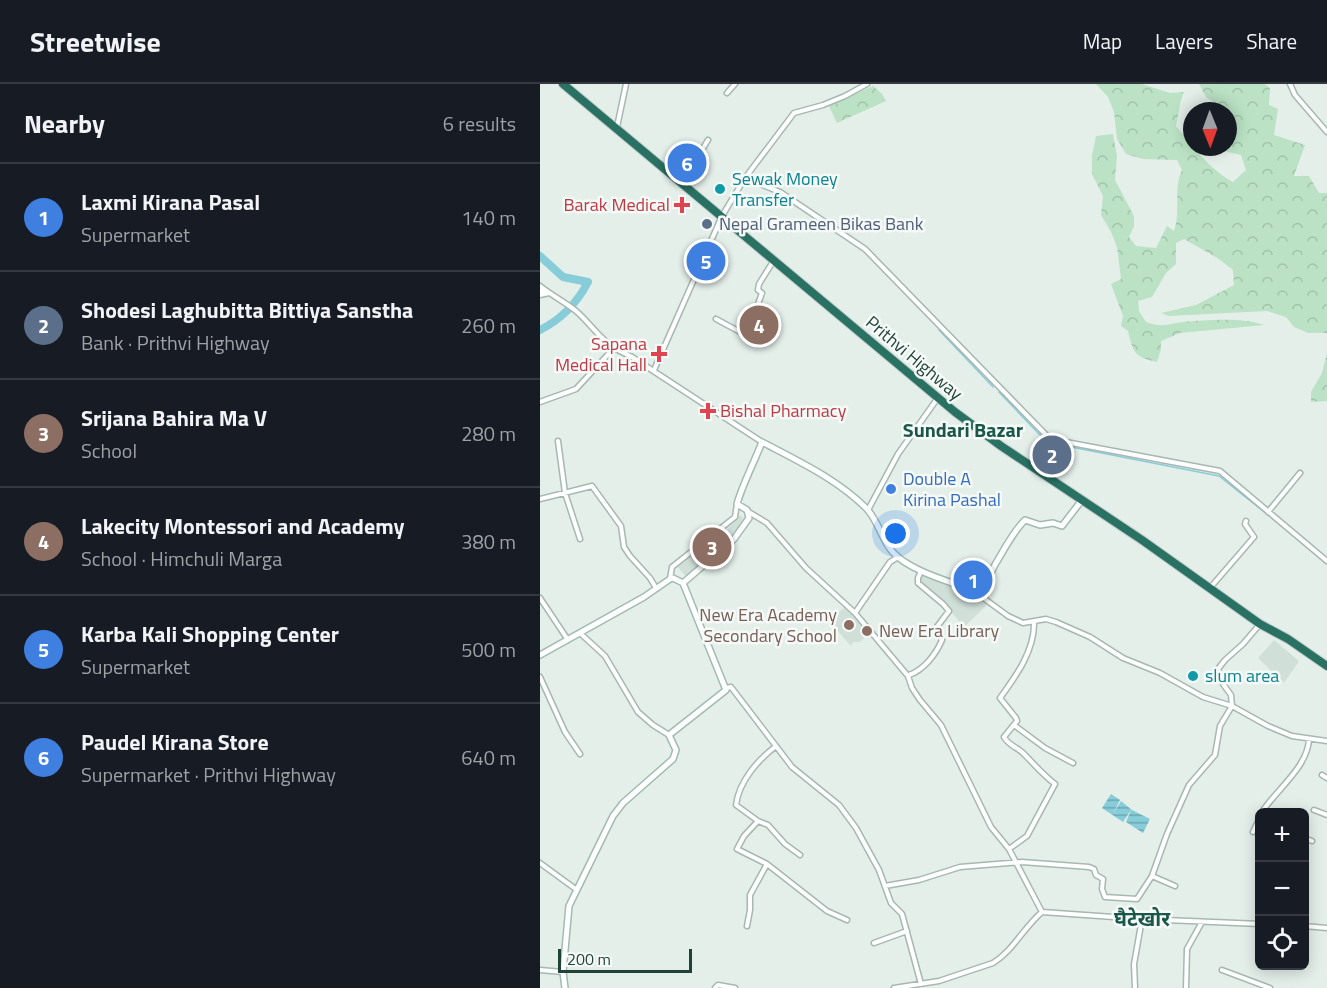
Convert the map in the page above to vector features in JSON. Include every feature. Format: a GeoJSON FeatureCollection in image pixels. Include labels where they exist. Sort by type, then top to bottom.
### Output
{"type":"FeatureCollection","features":[{"type":"Feature","properties":{"kind":"highway","name":"Prithvi Highway"},"geometry":{"type":"LineString","coordinates":[[563,84],[1001,446],[1260,624],[1288,639],[1327,666]]}},
{"type":"Feature","properties":{"kind":"main road"},"geometry":{"type":"LineString","coordinates":[[683,583],[734,539],[749,518],[747,510],[737,504],[743,484],[756,460],[762,442],[820,473],[868,510],[885,543],[898,557],[921,571],[974,591],[981,588],[991,577],[995,564],[1025,520],[1040,525],[1053,523],[1062,526],[1082,500]]}},
{"type":"Feature","properties":{"kind":"main road"},"geometry":{"type":"LineString","coordinates":[[540,655],[674,578],[683,583],[714,665],[726,688],[689,721],[669,735],[676,750],[673,759],[616,811],[568,913],[563,972],[565,988]]}},
{"type":"Feature","properties":{"kind":"street"},"geometry":{"type":"LineString","coordinates":[[616,128],[626,84]]}},
{"type":"Feature","properties":{"kind":"street"},"geometry":{"type":"LineString","coordinates":[[727,93],[735,84]]}},
{"type":"Feature","properties":{"kind":"street"},"geometry":{"type":"LineString","coordinates":[[654,370],[722,216],[746,178],[794,113],[845,96],[867,84]]}},
{"type":"Feature","properties":{"kind":"street"},"geometry":{"type":"LineString","coordinates":[[1290,84],[1295,95],[1327,132]]}},
{"type":"Feature","properties":{"kind":"street"},"geometry":{"type":"LineString","coordinates":[[682,183],[708,140]]}},
{"type":"Feature","properties":{"kind":"street"},"geometry":{"type":"LineString","coordinates":[[746,178],[780,192],[865,249],[1050,439],[1220,471],[1327,561]]}},
{"type":"Feature","properties":{"kind":"street"},"geometry":{"type":"LineString","coordinates":[[742,333],[762,293],[758,290],[759,284],[774,260]]}},
{"type":"Feature","properties":{"kind":"street"},"geometry":{"type":"LineString","coordinates":[[540,291],[549,293],[574,309],[589,322],[602,340],[654,370],[762,442]]}},
{"type":"Feature","properties":{"kind":"street"},"geometry":{"type":"LineString","coordinates":[[540,291],[549,293]]}},
{"type":"Feature","properties":{"kind":"street"},"geometry":{"type":"LineString","coordinates":[[716,319],[742,333],[766,341]]}},
{"type":"Feature","properties":{"kind":"street"},"geometry":{"type":"LineString","coordinates":[[540,402],[576,389],[614,348]]}},
{"type":"Feature","properties":{"kind":"street"},"geometry":{"type":"LineString","coordinates":[[868,510],[898,454],[939,397]]}},
{"type":"Feature","properties":{"kind":"street"},"geometry":{"type":"LineString","coordinates":[[558,441],[565,493],[580,539]]}},
{"type":"Feature","properties":{"kind":"street"},"geometry":{"type":"LineString","coordinates":[[1268,512],[1300,473]]}},
{"type":"Feature","properties":{"kind":"street"},"geometry":{"type":"LineString","coordinates":[[540,499],[592,486],[621,526],[624,547],[656,588]]}},
{"type":"Feature","properties":{"kind":"street"},"geometry":{"type":"LineString","coordinates":[[670,579],[672,567],[735,518],[737,504]]}},
{"type":"Feature","properties":{"kind":"street"},"geometry":{"type":"LineString","coordinates":[[747,510],[767,523],[806,568],[855,613],[908,676],[912,688],[941,725],[991,827],[1009,849],[1042,912]]}},
{"type":"Feature","properties":{"kind":"street"},"geometry":{"type":"LineString","coordinates":[[1209,588],[1254,537],[1245,524],[1246,521]]}},
{"type":"Feature","properties":{"kind":"street"},"geometry":{"type":"LineString","coordinates":[[855,613],[890,562],[898,557]]}},
{"type":"Feature","properties":{"kind":"street"},"geometry":{"type":"LineString","coordinates":[[908,676],[914,674],[938,650],[942,640],[936,628],[949,611],[918,583],[921,571]]}},
{"type":"Feature","properties":{"kind":"street"},"geometry":{"type":"LineString","coordinates":[[974,591],[1008,616],[1023,623],[1046,620],[1064,626],[1090,637],[1123,658],[1160,673],[1203,697],[1232,706],[1268,726],[1292,736],[1327,741]]}},
{"type":"Feature","properties":{"kind":"street"},"geometry":{"type":"LineString","coordinates":[[540,598],[568,640]]}},
{"type":"Feature","properties":{"kind":"street"},"geometry":{"type":"LineString","coordinates":[[1009,849],[1027,836],[1055,784],[1038,771],[1021,751],[1007,742],[1004,737],[1014,725],[1016,718],[1000,698],[1023,663],[1034,636],[1034,622]]}},
{"type":"Feature","properties":{"kind":"street"},"geometry":{"type":"LineString","coordinates":[[885,886],[918,880],[960,867],[1016,863],[1089,867],[1094,869],[1096,875],[1104,879],[1102,889],[1104,897],[1137,899],[1152,876],[1167,834],[1189,785],[1215,755],[1220,726],[1232,706],[1231,695],[1223,684],[1218,669],[1260,624]]}},
{"type":"Feature","properties":{"kind":"street"},"geometry":{"type":"LineString","coordinates":[[580,633],[605,656],[638,712],[669,735]]}},
{"type":"Feature","properties":{"kind":"street"},"geometry":{"type":"LineString","coordinates":[[540,677],[560,722],[580,754]]}},
{"type":"Feature","properties":{"kind":"street"},"geometry":{"type":"LineString","coordinates":[[726,688],[731,687],[792,767],[839,805],[856,828],[879,870],[891,903],[902,914],[921,984]]}},
{"type":"Feature","properties":{"kind":"street"},"geometry":{"type":"LineString","coordinates":[[1014,725],[1045,748],[1073,763]]}},
{"type":"Feature","properties":{"kind":"street"},"geometry":{"type":"LineString","coordinates":[[1265,808],[1302,762],[1309,740]]}},
{"type":"Feature","properties":{"kind":"street"},"geometry":{"type":"LineString","coordinates":[[776,746],[756,764],[737,796],[736,805],[758,821],[768,825],[785,844],[800,855]]}},
{"type":"Feature","properties":{"kind":"street"},"geometry":{"type":"LineString","coordinates":[[1322,775],[1327,778]]}},
{"type":"Feature","properties":{"kind":"street"},"geometry":{"type":"LineString","coordinates":[[1314,810],[1327,815]]}},
{"type":"Feature","properties":{"kind":"street"},"geometry":{"type":"LineString","coordinates":[[758,821],[736,849],[767,864],[827,911],[847,920]]}},
{"type":"Feature","properties":{"kind":"street"},"geometry":{"type":"LineString","coordinates":[[540,863],[577,890]]}},
{"type":"Feature","properties":{"kind":"street"},"geometry":{"type":"LineString","coordinates":[[747,926],[750,894],[767,864]]}},
{"type":"Feature","properties":{"kind":"street"},"geometry":{"type":"LineString","coordinates":[[1152,876],[1175,886]]}},
{"type":"Feature","properties":{"kind":"street"},"geometry":{"type":"LineString","coordinates":[[894,988],[939,981],[984,967],[1001,958],[1042,912],[1142,920],[1255,924]]}},
{"type":"Feature","properties":{"kind":"street"},"geometry":{"type":"LineString","coordinates":[[1135,988],[1134,964],[1142,920]]}},
{"type":"Feature","properties":{"kind":"street"},"geometry":{"type":"LineString","coordinates":[[1186,988],[1187,949],[1202,922]]}},
{"type":"Feature","properties":{"kind":"street"},"geometry":{"type":"LineString","coordinates":[[1309,927],[1327,928]]}},
{"type":"Feature","properties":{"kind":"street"},"geometry":{"type":"LineString","coordinates":[[874,943],[907,931]]}},
{"type":"Feature","properties":{"kind":"street"},"geometry":{"type":"LineString","coordinates":[[540,970],[563,972]]}},
{"type":"Feature","properties":{"kind":"street"},"geometry":{"type":"LineString","coordinates":[[1222,970],[1270,988]]}},
{"type":"Feature","properties":{"kind":"street"},"geometry":{"type":"LineString","coordinates":[[716,988],[718,985],[735,988]]}},
{"type":"Feature","properties":{"kind":"shaded area"},"geometry":{"type":"Polygon","coordinates":[[[754,316],[771,324],[765,336],[747,327],[754,316]]]}},
{"type":"Feature","properties":{"kind":"shaded area"},"geometry":{"type":"Polygon","coordinates":[[[740,515],[746,521],[744,524],[688,579],[678,567],[718,534],[724,533],[740,515]]]}},
{"type":"Feature","properties":{"kind":"shaded area"},"geometry":{"type":"Polygon","coordinates":[[[923,573],[977,595],[988,604],[964,627],[943,602],[920,583],[919,579],[923,573]]]}},
{"type":"Feature","properties":{"kind":"shaded area","name":"New Era Academy Secondary School"},"geometry":{"type":"Polygon","coordinates":[[[844,608],[858,617],[871,631],[860,642],[853,642],[851,646],[828,620],[844,608]]]}},
{"type":"Feature","properties":{"kind":"shaded area"},"geometry":{"type":"Polygon","coordinates":[[[1274,640],[1299,661],[1284,683],[1258,658],[1274,640]]]}},
{"type":"Feature","properties":{"kind":"green space"},"geometry":{"type":"Polygon","coordinates":[[[1096,84],[1142,84],[1170,93],[1184,92],[1176,126],[1183,134],[1183,156],[1202,156],[1233,182],[1246,170],[1241,155],[1237,154],[1237,102],[1213,102],[1206,97],[1199,84],[1265,84],[1270,88],[1269,105],[1278,109],[1274,135],[1305,145],[1294,176],[1309,176],[1319,193],[1327,193],[1327,333],[1308,333],[1294,327],[1286,317],[1267,311],[1169,316],[1161,313],[1196,305],[1234,285],[1233,270],[1219,259],[1184,239],[1176,243],[1176,264],[1166,273],[1152,297],[1138,301],[1139,311],[1146,322],[1161,325],[1203,320],[1235,320],[1264,325],[1180,333],[1161,341],[1157,362],[1136,353],[1128,331],[1121,326],[1123,316],[1111,284],[1121,279],[1117,247],[1101,215],[1103,196],[1092,174],[1092,155],[1096,136],[1113,134],[1117,156],[1115,180],[1134,216],[1134,226],[1129,237],[1136,246],[1156,248],[1167,226],[1174,231],[1178,184],[1182,170],[1177,160],[1143,159],[1126,154],[1117,139],[1114,112],[1108,97],[1096,84]]]}},
{"type":"Feature","properties":{"kind":"green space"},"geometry":{"type":"Polygon","coordinates":[[[873,86],[886,101],[837,123],[829,106],[873,86]]]}},
{"type":"Feature","properties":{"kind":"green space"},"geometry":{"type":"Polygon","coordinates":[[[1327,353],[1327,401],[1311,402],[1311,392],[1322,373],[1327,353]]]}},
{"type":"Feature","properties":{"kind":"water"},"geometry":{"type":"Polygon","coordinates":[[[1111,794],[1120,800],[1113,814],[1121,801],[1132,810],[1150,819],[1143,833],[1126,822],[1131,810],[1123,822],[1102,808],[1111,794]]]}},
{"type":"Feature","properties":{"kind":"waterway"},"geometry":{"type":"LineString","coordinates":[[540,256],[563,277],[588,282],[568,310],[540,330]]}},
{"type":"Feature","properties":{"kind":"waterway"},"geometry":{"type":"LineString","coordinates":[[939,330],[993,387]]}},
{"type":"Feature","properties":{"kind":"waterway"},"geometry":{"type":"LineString","coordinates":[[999,392],[1039,434],[1051,443],[1219,476],[1287,530]]}},
{"type":"Feature","properties":{"kind":"place","name":"Paudel Kirana Store"},"geometry":{"type":"Point","coordinates":[687,163]}},
{"type":"Feature","properties":{"kind":"place","name":"Sewak Money Transfer"},"geometry":{"type":"Point","coordinates":[720,189]}},
{"type":"Feature","properties":{"kind":"place","name":"Barak Medical"},"geometry":{"type":"Point","coordinates":[682,205]}},
{"type":"Feature","properties":{"kind":"place","name":"Nepal Grameen Bikas Bank"},"geometry":{"type":"Point","coordinates":[707,224]}},
{"type":"Feature","properties":{"kind":"place","name":"Karba Kali Shopping Center"},"geometry":{"type":"Point","coordinates":[706,261]}},
{"type":"Feature","properties":{"kind":"place","name":"Lakecity Montessori and Academy"},"geometry":{"type":"Point","coordinates":[759,325]}},
{"type":"Feature","properties":{"kind":"place","name":"Sapana Medical Hall"},"geometry":{"type":"Point","coordinates":[659,354]}},
{"type":"Feature","properties":{"kind":"place","name":"Bishal Pharmacy"},"geometry":{"type":"Point","coordinates":[708,411]}},
{"type":"Feature","properties":{"kind":"place","name":"Shodesi Laghubitta Bittiya Sanstha"},"geometry":{"type":"Point","coordinates":[1052,455]}},
{"type":"Feature","properties":{"kind":"place","name":"Double A Kirina Pashal"},"geometry":{"type":"Point","coordinates":[891,489]}},
{"type":"Feature","properties":{"kind":"place","name":"Srijana Bahira Ma V"},"geometry":{"type":"Point","coordinates":[712,547]}},
{"type":"Feature","properties":{"kind":"place","name":"Laxmi Kirana Pasal"},"geometry":{"type":"Point","coordinates":[973,580]}},
{"type":"Feature","properties":{"kind":"place","name":"New Era Academy Secondary School"},"geometry":{"type":"Point","coordinates":[849,625]}},
{"type":"Feature","properties":{"kind":"place","name":"New Era Library"},"geometry":{"type":"Point","coordinates":[867,631]}},
{"type":"Feature","properties":{"kind":"place","name":"slum area"},"geometry":{"type":"Point","coordinates":[1193,676]}},
{"type":"Feature","properties":{"kind":"district","name":"Sundari Bazar"},"geometry":{"type":"Point","coordinates":[963,430]}},
{"type":"Feature","properties":{"kind":"district","name":"घैटेखोर"},"geometry":{"type":"Point","coordinates":[1142,919]}}]}
